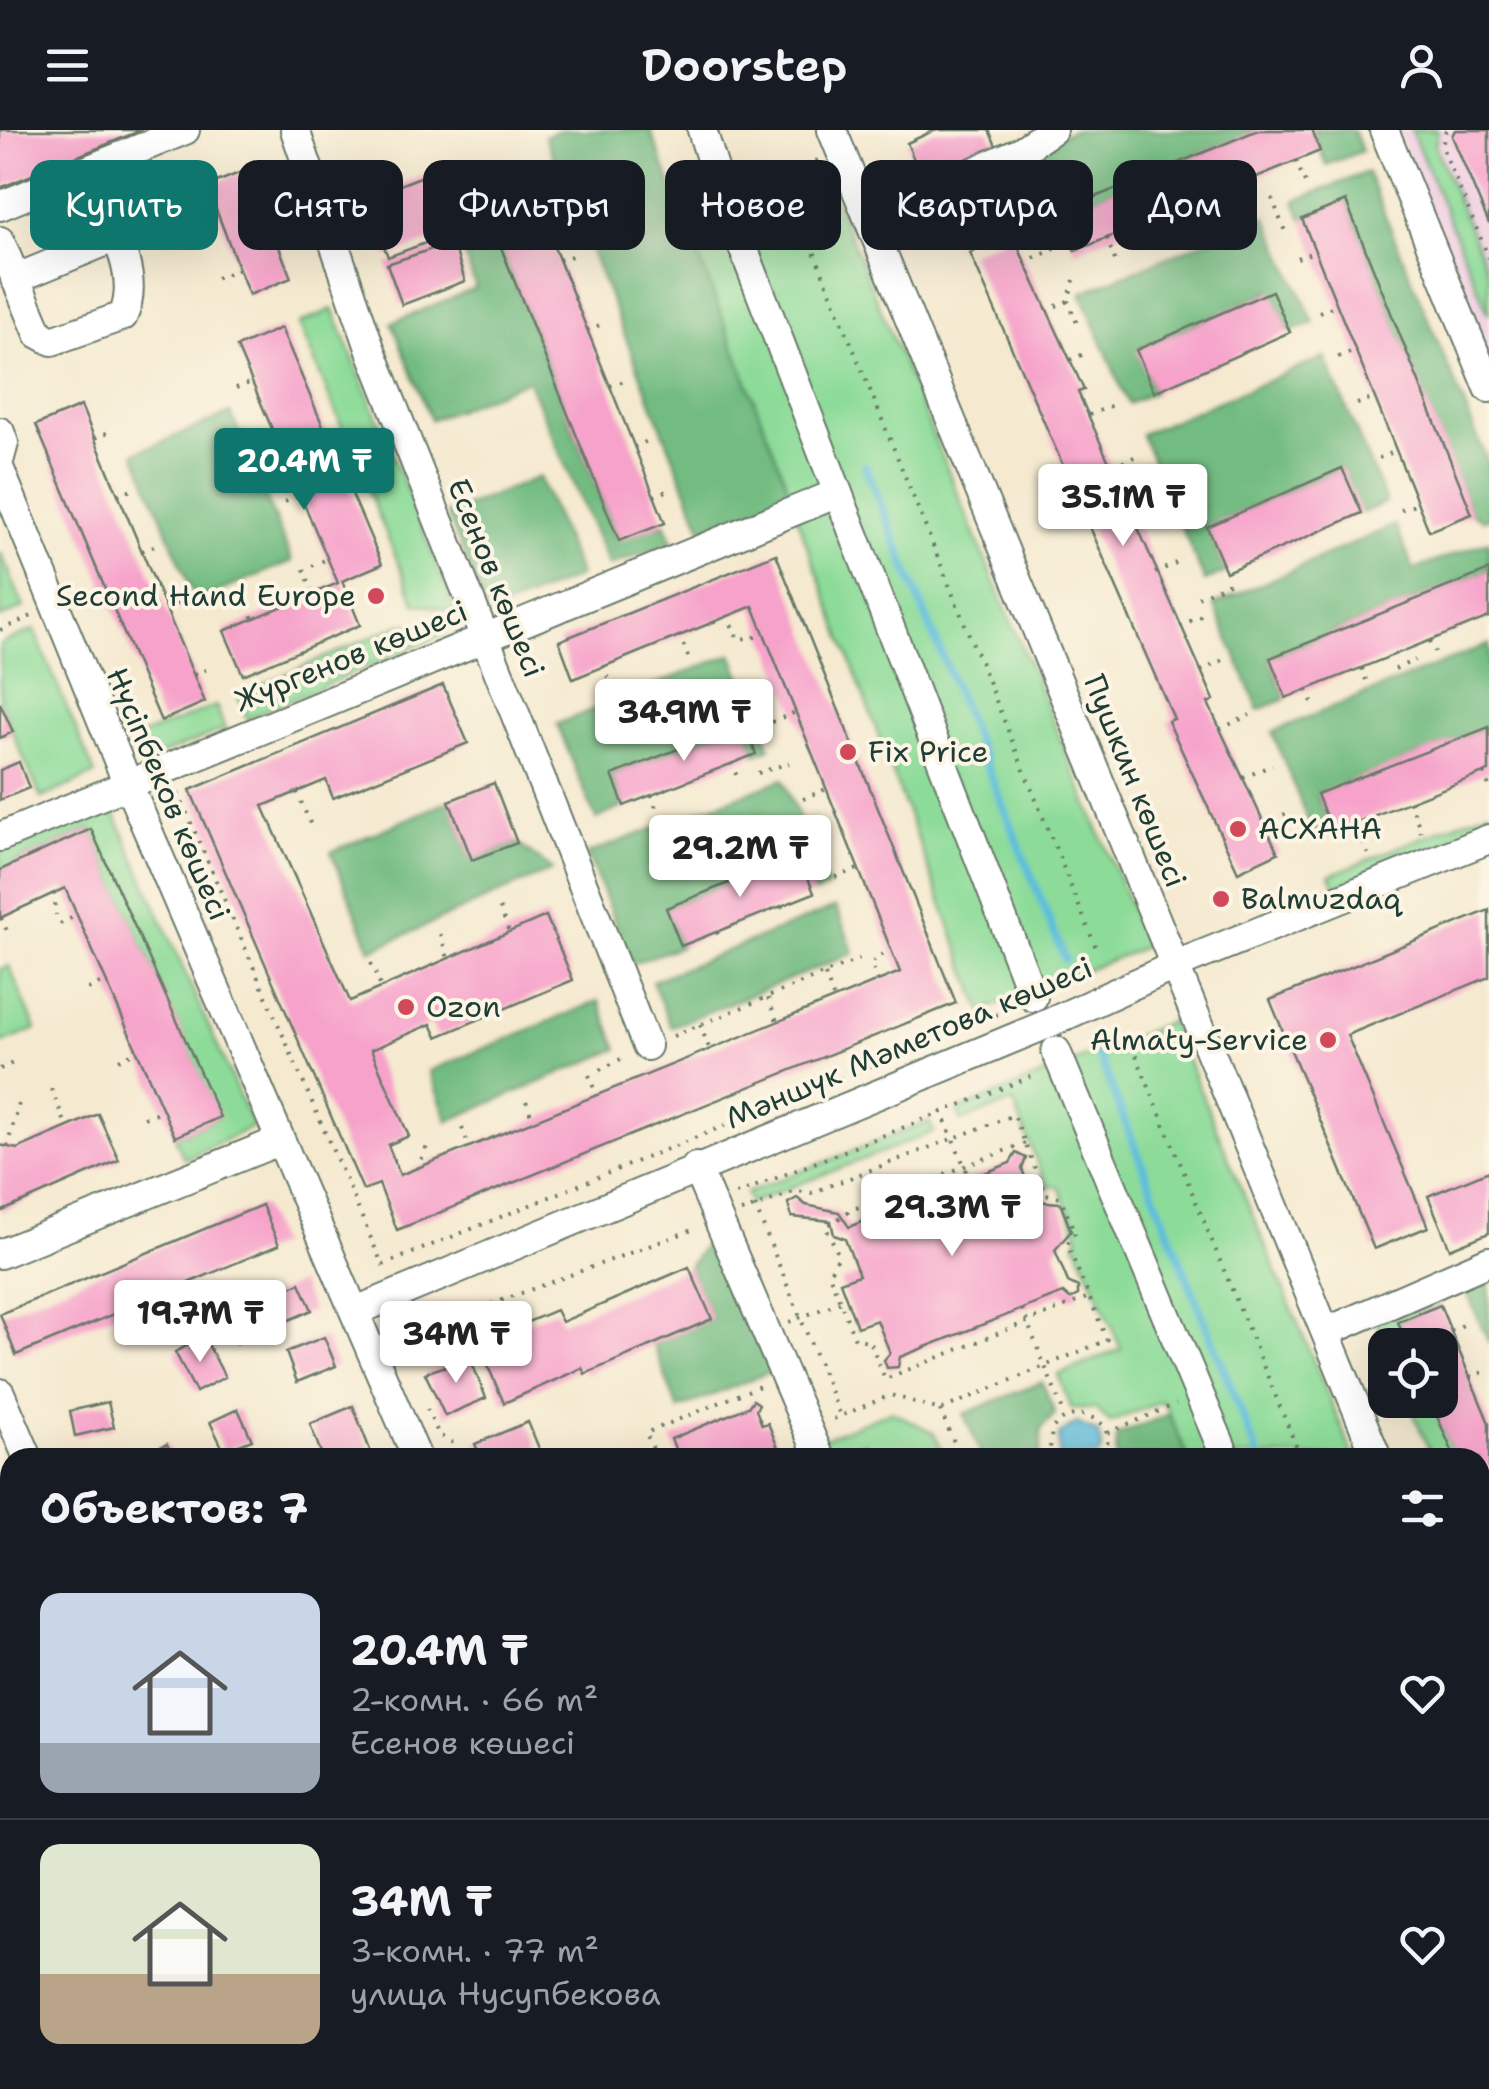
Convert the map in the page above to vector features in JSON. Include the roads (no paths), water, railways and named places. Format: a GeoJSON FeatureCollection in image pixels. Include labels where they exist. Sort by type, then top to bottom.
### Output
{"type":"FeatureCollection","features":[{"type":"Feature","properties":{"kind":"street"},"geometry":{"type":"LineString","coordinates":[[111,160],[185,130]]}},
{"type":"Feature","properties":{"kind":"street","name":"Есенов көшесі"},"geometry":{"type":"LineString","coordinates":[[294,130],[370,348],[648,1046]]}},
{"type":"Feature","properties":{"kind":"street"},"geometry":{"type":"LineString","coordinates":[[702,130],[724,200],[1033,996]]}},
{"type":"Feature","properties":{"kind":"street"},"geometry":{"type":"LineString","coordinates":[[1000,160],[1052,130]]}},
{"type":"Feature","properties":{"kind":"street"},"geometry":{"type":"LineString","coordinates":[[1384,130],[1489,388]]}},
{"type":"Feature","properties":{"kind":"street","name":"Пушкин көшесі"},"geometry":{"type":"LineString","coordinates":[[836,140],[861,201]]}},
{"type":"Feature","properties":{"kind":"street"},"geometry":{"type":"LineString","coordinates":[[0,206],[30,194]]}},
{"type":"Feature","properties":{"kind":"street"},"geometry":{"type":"LineString","coordinates":[[0,242],[38,334],[52,340],[96,329],[122,316],[130,300],[130,275],[119,250]]}},
{"type":"Feature","properties":{"kind":"street"},"geometry":{"type":"LineString","coordinates":[[15,279],[85,250]]}},
{"type":"Feature","properties":{"kind":"street","name":"Пушкин көшесі"},"geometry":{"type":"LineString","coordinates":[[881,250],[1373,1448]]}},
{"type":"Feature","properties":{"kind":"street"},"geometry":{"type":"LineString","coordinates":[[0,432],[4,443],[0,458]]}},
{"type":"Feature","properties":{"kind":"street","name":"Нүсіпбеков көшесі"},"geometry":{"type":"LineString","coordinates":[[0,470],[127,782],[413,1448]]}},
{"type":"Feature","properties":{"kind":"street","name":"Жүргенов көшесі"},"geometry":{"type":"LineString","coordinates":[[0,837],[838,493]]}},
{"type":"Feature","properties":{"kind":"street","name":"Мәншүк Мәметова көшесі"},"geometry":{"type":"LineString","coordinates":[[356,1311],[696,1166],[1030,1032],[1176,965],[1489,839]]}},
{"type":"Feature","properties":{"kind":"street"},"geometry":{"type":"LineString","coordinates":[[1058,1058],[1222,1448]]}},
{"type":"Feature","properties":{"kind":"street"},"geometry":{"type":"LineString","coordinates":[[0,1254],[279,1142]]}},
{"type":"Feature","properties":{"kind":"street"},"geometry":{"type":"LineString","coordinates":[[696,1166],[816,1448]]}},
{"type":"Feature","properties":{"kind":"street"},"geometry":{"type":"LineString","coordinates":[[1326,1332],[1489,1260]]}},
{"type":"Feature","properties":{"kind":"street"},"geometry":{"type":"LineString","coordinates":[[0,1393],[24,1448]]}},
{"type":"Feature","properties":{"kind":"water"},"geometry":{"type":"Polygon","coordinates":[[[1077,1423],[1098,1433],[1102,1448],[1059,1448],[1059,1435],[1077,1423]]]}},
{"type":"Feature","properties":{"kind":"waterway"},"geometry":{"type":"LineString","coordinates":[[865,466],[1065,959]]}},
{"type":"Feature","properties":{"kind":"waterway"},"geometry":{"type":"LineString","coordinates":[[1099,1056],[1255,1448]]}},
{"type":"Feature","properties":{"kind":"place","name":"Second Hand Europe"},"geometry":{"type":"Point","coordinates":[376,596]}},
{"type":"Feature","properties":{"kind":"place","name":"Fix Price"},"geometry":{"type":"Point","coordinates":[848,752]}},
{"type":"Feature","properties":{"kind":"place","name":"ACXAHA"},"geometry":{"type":"Point","coordinates":[1238,829]}},
{"type":"Feature","properties":{"kind":"place","name":"Balmuzdaq"},"geometry":{"type":"Point","coordinates":[1221,899]}},
{"type":"Feature","properties":{"kind":"place","name":"Ozon"},"geometry":{"type":"Point","coordinates":[406,1007]}},
{"type":"Feature","properties":{"kind":"place","name":"Almaty-Service"},"geometry":{"type":"Point","coordinates":[1328,1040]}}]}
